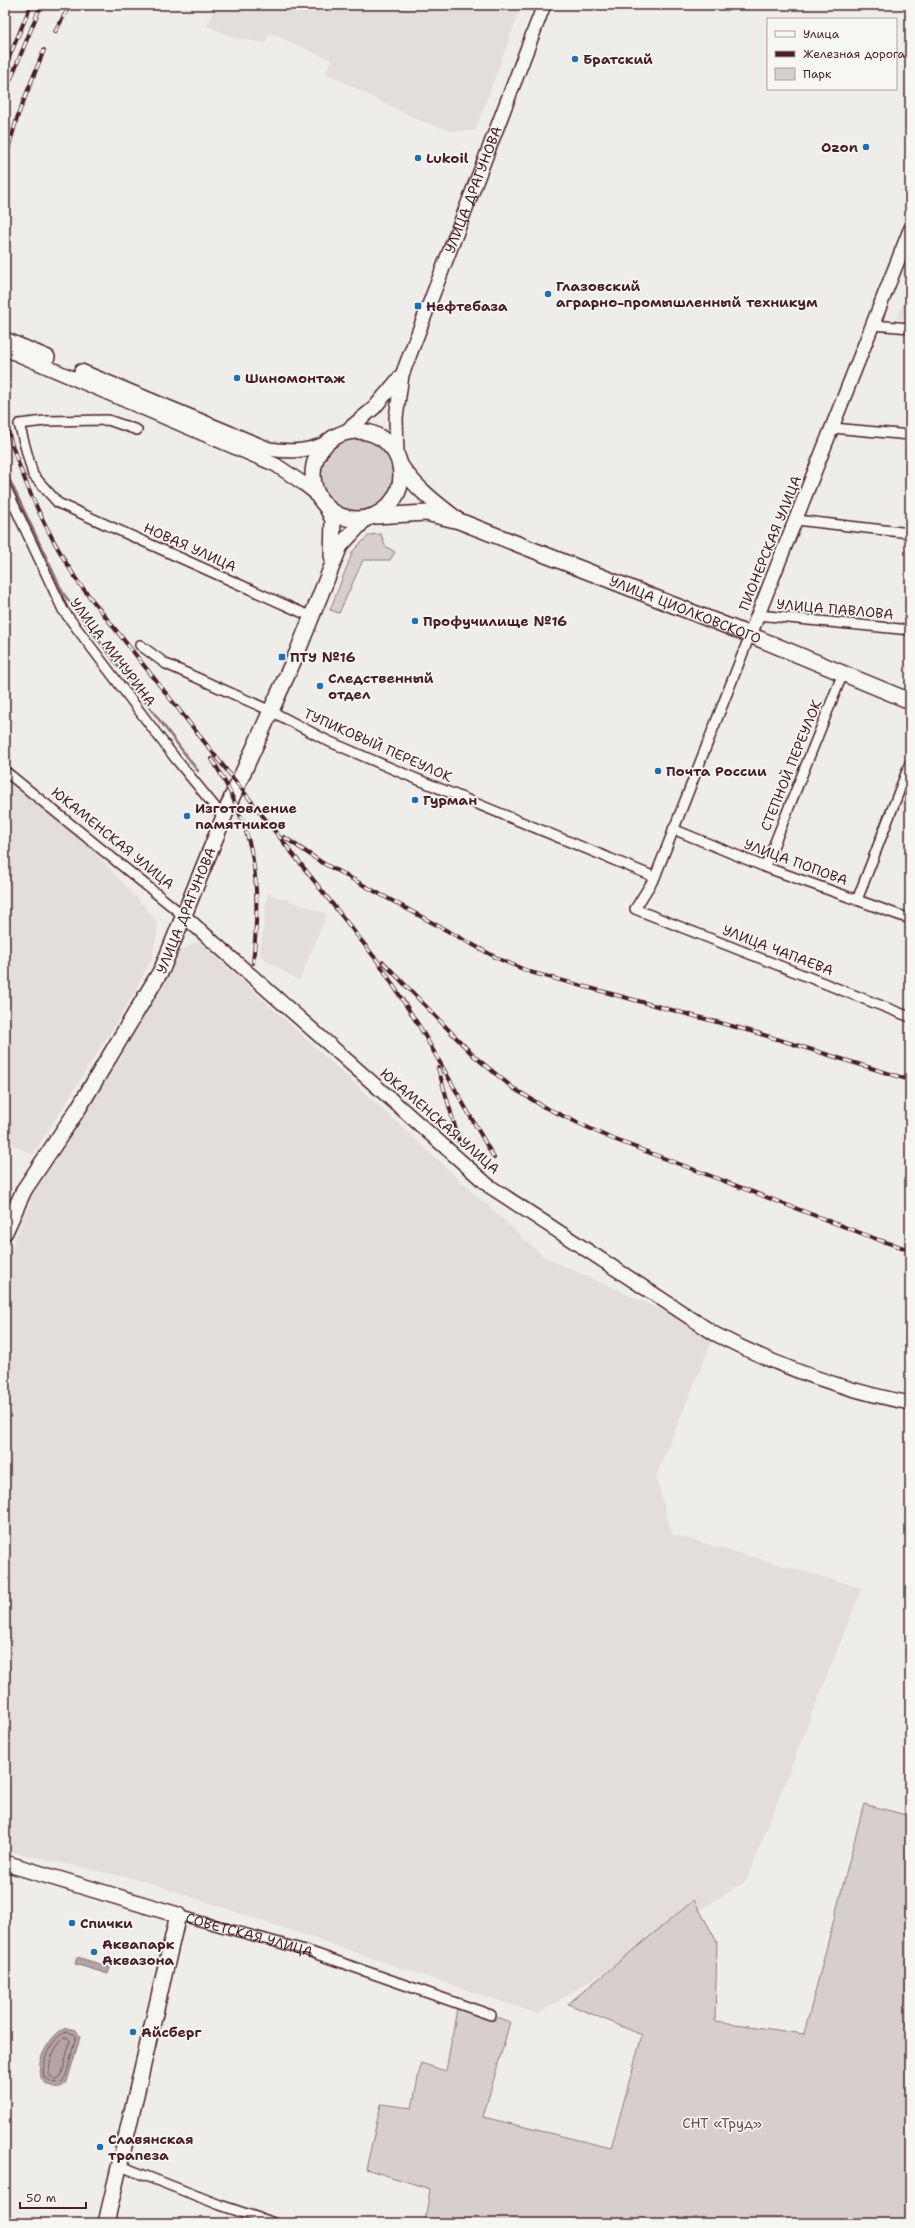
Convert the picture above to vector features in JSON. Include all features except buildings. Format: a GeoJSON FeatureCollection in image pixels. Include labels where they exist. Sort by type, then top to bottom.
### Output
{"type":"FeatureCollection","features":[{"type":"Feature","properties":{"kind":"main road"},"geometry":{"type":"LineString","coordinates":[[362,430],[379,436],[388,442],[399,460],[401,481],[396,496],[384,510],[370,517],[342,517],[327,508],[318,495],[314,485],[312,472],[315,460],[326,443],[345,432],[362,430]]}},
{"type":"Feature","properties":{"kind":"main road","name":"УЛИЦА ЦИОЛКОВСКОГО"},"geometry":{"type":"LineString","coordinates":[[399,460],[409,478],[426,496],[459,521]]}},
{"type":"Feature","properties":{"kind":"main road","name":"УЛИЦА ДРАГУНОВА"},"geometry":{"type":"LineString","coordinates":[[327,508],[333,520],[334,534],[330,571]]}},
{"type":"Feature","properties":{"kind":"main road","name":"УЛИЦА ЦИОЛКОВСКОГО"},"geometry":{"type":"LineString","coordinates":[[370,517],[426,514],[459,521],[750,635],[910,701]]}},
{"type":"Feature","properties":{"kind":"main road","name":"УЛИЦА ДРАГУНОВА"},"geometry":{"type":"LineString","coordinates":[[5,1232],[24,1190],[78,1109],[162,969],[225,819],[232,797],[312,617],[340,546],[370,517]]}},
{"type":"Feature","properties":{"kind":"main road","name":"СОВЕТСКАЯ УЛИЦА"},"geometry":{"type":"LineString","coordinates":[[5,1863],[126,1898],[178,1915]]}},
{"type":"Feature","properties":{"kind":"main road"},"geometry":{"type":"LineString","coordinates":[[106,2223],[118,2165],[178,1915]]}},
{"type":"Feature","properties":{"kind":"street","name":"УЛИЦА ДРАГУНОВА"},"geometry":{"type":"LineString","coordinates":[[399,460],[396,418],[402,375],[544,5]]}},
{"type":"Feature","properties":{"kind":"street","name":"ПИОНЕРСКАЯ УЛИЦА"},"geometry":{"type":"LineString","coordinates":[[635,910],[655,876],[910,230]]}},
{"type":"Feature","properties":{"kind":"street"},"geometry":{"type":"LineString","coordinates":[[873,325],[910,328]]}},
{"type":"Feature","properties":{"kind":"street"},"geometry":{"type":"LineString","coordinates":[[5,339],[52,364],[276,465],[318,495]]}},
{"type":"Feature","properties":{"kind":"street"},"geometry":{"type":"LineString","coordinates":[[5,349],[52,364],[269,449],[283,451],[305,450],[326,443]]}},
{"type":"Feature","properties":{"kind":"street","name":"УЛИЦА ДРАГУНОВА"},"geometry":{"type":"LineString","coordinates":[[345,432],[374,408],[402,375]]}},
{"type":"Feature","properties":{"kind":"street","name":"НОВАЯ УЛИЦА"},"geometry":{"type":"LineString","coordinates":[[137,430],[108,420],[45,421],[19,424],[32,475],[58,503],[312,617]]}},
{"type":"Feature","properties":{"kind":"street"},"geometry":{"type":"LineString","coordinates":[[833,428],[910,435]]}},
{"type":"Feature","properties":{"kind":"street","name":"УЛИЦА МИЧУРИНА"},"geometry":{"type":"LineString","coordinates":[[5,486],[63,610],[175,758],[225,819]]}},
{"type":"Feature","properties":{"kind":"street"},"geometry":{"type":"LineString","coordinates":[[796,520],[910,533]]}},
{"type":"Feature","properties":{"kind":"street","name":"УЛИЦА ПАВЛОВА"},"geometry":{"type":"LineString","coordinates":[[758,615],[910,630]]}},
{"type":"Feature","properties":{"kind":"street","name":"ТУПИКОВЫЙ ПЕРЕУЛОК"},"geometry":{"type":"LineString","coordinates":[[140,645],[166,664],[271,711],[328,741],[655,876]]}},
{"type":"Feature","properties":{"kind":"street","name":"СТЕПНОЙ ПЕРЕУЛОК"},"geometry":{"type":"LineString","coordinates":[[765,867],[843,673]]}},
{"type":"Feature","properties":{"kind":"street"},"geometry":{"type":"LineString","coordinates":[[857,900],[910,763]]}},
{"type":"Feature","properties":{"kind":"street","name":"ЮКАМЕНСКАЯ УЛИЦА"},"geometry":{"type":"LineString","coordinates":[[5,771],[184,916],[452,1154],[504,1197],[715,1334],[739,1346],[828,1382],[854,1391],[910,1403]]}},
{"type":"Feature","properties":{"kind":"street","name":"УЛИЦА ПОПОВА"},"geometry":{"type":"LineString","coordinates":[[673,829],[765,867],[910,919]]}},
{"type":"Feature","properties":{"kind":"street","name":"УЛИЦА ЧАПАЕВА"},"geometry":{"type":"LineString","coordinates":[[635,910],[910,1017]]}},
{"type":"Feature","properties":{"kind":"street","name":"СОВЕТСКАЯ УЛИЦА"},"geometry":{"type":"LineString","coordinates":[[178,1915],[305,1950],[491,2015]]}},
{"type":"Feature","properties":{"kind":"street"},"geometry":{"type":"LineString","coordinates":[[118,2165],[220,2205],[274,2223]]}},
{"type":"Feature","properties":{"kind":"shaded area"},"geometry":{"type":"Polygon","coordinates":[[[215,5],[522,5],[475,131],[451,131],[413,118],[326,73],[331,60],[270,33],[265,43],[234,38],[207,26],[215,5]]]}},
{"type":"Feature","properties":{"kind":"shaded area"},"geometry":{"type":"Polygon","coordinates":[[[910,288],[910,320],[896,319],[910,288]]]}},
{"type":"Feature","properties":{"kind":"shaded area"},"geometry":{"type":"Polygon","coordinates":[[[5,776],[92,849],[153,916],[158,926],[152,958],[126,1007],[33,1155],[5,1141],[5,776]]]}},
{"type":"Feature","properties":{"kind":"shaded area"},"geometry":{"type":"Polygon","coordinates":[[[267,893],[327,914],[299,981],[260,956],[267,893]]]}},
{"type":"Feature","properties":{"kind":"shaded area"},"geometry":{"type":"Polygon","coordinates":[[[199,941],[544,1257],[715,1334],[656,1476],[672,1534],[862,1588],[746,1881],[538,2014],[144,1881],[5,1851],[5,1264],[33,1194],[120,1059],[179,951],[199,941]]]}},
{"type":"Feature","properties":{"kind":"shaded area"},"geometry":{"type":"Polygon","coordinates":[[[234,2215],[259,2223],[231,2223],[234,2215]]]}},
{"type":"Feature","properties":{"kind":"green space"},"geometry":{"type":"Polygon","coordinates":[[[356,435],[371,438],[383,447],[392,459],[395,474],[392,489],[383,501],[371,510],[356,513],[341,510],[329,501],[320,489],[317,474],[320,459],[329,447],[341,438],[356,435]]]}},
{"type":"Feature","properties":{"kind":"green space"},"geometry":{"type":"Polygon","coordinates":[[[381,534],[385,546],[395,552],[390,560],[363,560],[339,613],[330,610],[353,551],[369,535],[381,534]]]}},
{"type":"Feature","properties":{"kind":"green space","name":"СНТ «Труд»"},"geometry":{"type":"Polygon","coordinates":[[[864,1804],[910,1816],[910,2223],[425,2223],[430,2189],[366,2169],[381,2104],[412,2108],[421,2063],[446,2071],[458,2003],[510,2022],[483,2117],[611,2148],[642,2035],[568,2004],[694,1900],[717,1942],[715,2021],[804,2034],[864,1804]]]}},
{"type":"Feature","properties":{"kind":"water"},"geometry":{"type":"Polygon","coordinates":[[[77,1957],[110,1967],[108,1974],[75,1964],[77,1957]]]}},
{"type":"Feature","properties":{"kind":"water"},"geometry":{"type":"Polygon","coordinates":[[[66,2028],[76,2030],[80,2037],[67,2082],[62,2086],[55,2087],[43,2081],[40,2074],[40,2065],[46,2047],[52,2038],[66,2028]]]}},
{"type":"Feature","properties":{"kind":"waterway"},"geometry":{"type":"LineString","coordinates":[[5,470],[63,593],[198,771]]}},
{"type":"Feature","properties":{"kind":"railway"},"geometry":{"type":"LineString","coordinates":[[5,67],[31,5]]}},
{"type":"Feature","properties":{"kind":"railway"},"geometry":{"type":"LineString","coordinates":[[5,93],[41,5]]}},
{"type":"Feature","properties":{"kind":"railway"},"geometry":{"type":"LineString","coordinates":[[55,32],[70,5]]}},
{"type":"Feature","properties":{"kind":"railway"},"geometry":{"type":"LineString","coordinates":[[5,160],[18,115],[44,50]]}},
{"type":"Feature","properties":{"kind":"railway"},"geometry":{"type":"LineString","coordinates":[[5,422],[11,443],[36,505],[55,544],[78,582],[379,963],[421,1029],[494,1158]]}},
{"type":"Feature","properties":{"kind":"railway"},"geometry":{"type":"LineString","coordinates":[[212,759],[227,785],[238,810],[247,833],[252,857],[256,881],[257,906],[253,963]]}},
{"type":"Feature","properties":{"kind":"railway"},"geometry":{"type":"LineString","coordinates":[[284,837],[321,862],[499,959],[530,972],[754,1032],[910,1080]]}},
{"type":"Feature","properties":{"kind":"railway"},"geometry":{"type":"LineString","coordinates":[[383,962],[474,1056],[513,1088],[544,1107],[608,1137],[879,1240],[910,1250]]}},
{"type":"Feature","properties":{"kind":"railway"},"geometry":{"type":"LineString","coordinates":[[438,1068],[460,1144]]}},
{"type":"Feature","properties":{"kind":"place","name":"Братский"},"geometry":{"type":"Point","coordinates":[575,59]}},
{"type":"Feature","properties":{"kind":"place","name":"Ozon"},"geometry":{"type":"Point","coordinates":[866,147]}},
{"type":"Feature","properties":{"kind":"place","name":"Lukoil"},"geometry":{"type":"Point","coordinates":[418,158]}},
{"type":"Feature","properties":{"kind":"place","name":"Глазовский аграрно-промышленный техникум"},"geometry":{"type":"Point","coordinates":[548,294]}},
{"type":"Feature","properties":{"kind":"place","name":"Нефтебаза"},"geometry":{"type":"Point","coordinates":[418,306]}},
{"type":"Feature","properties":{"kind":"place","name":"Шиномонтаж"},"geometry":{"type":"Point","coordinates":[237,378]}},
{"type":"Feature","properties":{"kind":"place","name":"Профучилище №16"},"geometry":{"type":"Point","coordinates":[415,621]}},
{"type":"Feature","properties":{"kind":"place","name":"ПТУ №16"},"geometry":{"type":"Point","coordinates":[282,657]}},
{"type":"Feature","properties":{"kind":"place","name":"Следственный отдел"},"geometry":{"type":"Point","coordinates":[320,686]}},
{"type":"Feature","properties":{"kind":"place","name":"Почта России"},"geometry":{"type":"Point","coordinates":[658,771]}},
{"type":"Feature","properties":{"kind":"place","name":"Гурман"},"geometry":{"type":"Point","coordinates":[415,800]}},
{"type":"Feature","properties":{"kind":"place","name":"Изготовление памятников"},"geometry":{"type":"Point","coordinates":[187,816]}},
{"type":"Feature","properties":{"kind":"place","name":"Спички"},"geometry":{"type":"Point","coordinates":[72,1923]}},
{"type":"Feature","properties":{"kind":"place","name":"Аквапарк Аквазона"},"geometry":{"type":"Point","coordinates":[94,1952]}},
{"type":"Feature","properties":{"kind":"place","name":"Айсберг"},"geometry":{"type":"Point","coordinates":[133,2032]}},
{"type":"Feature","properties":{"kind":"place","name":"Славянская трапеза"},"geometry":{"type":"Point","coordinates":[100,2147]}}]}
